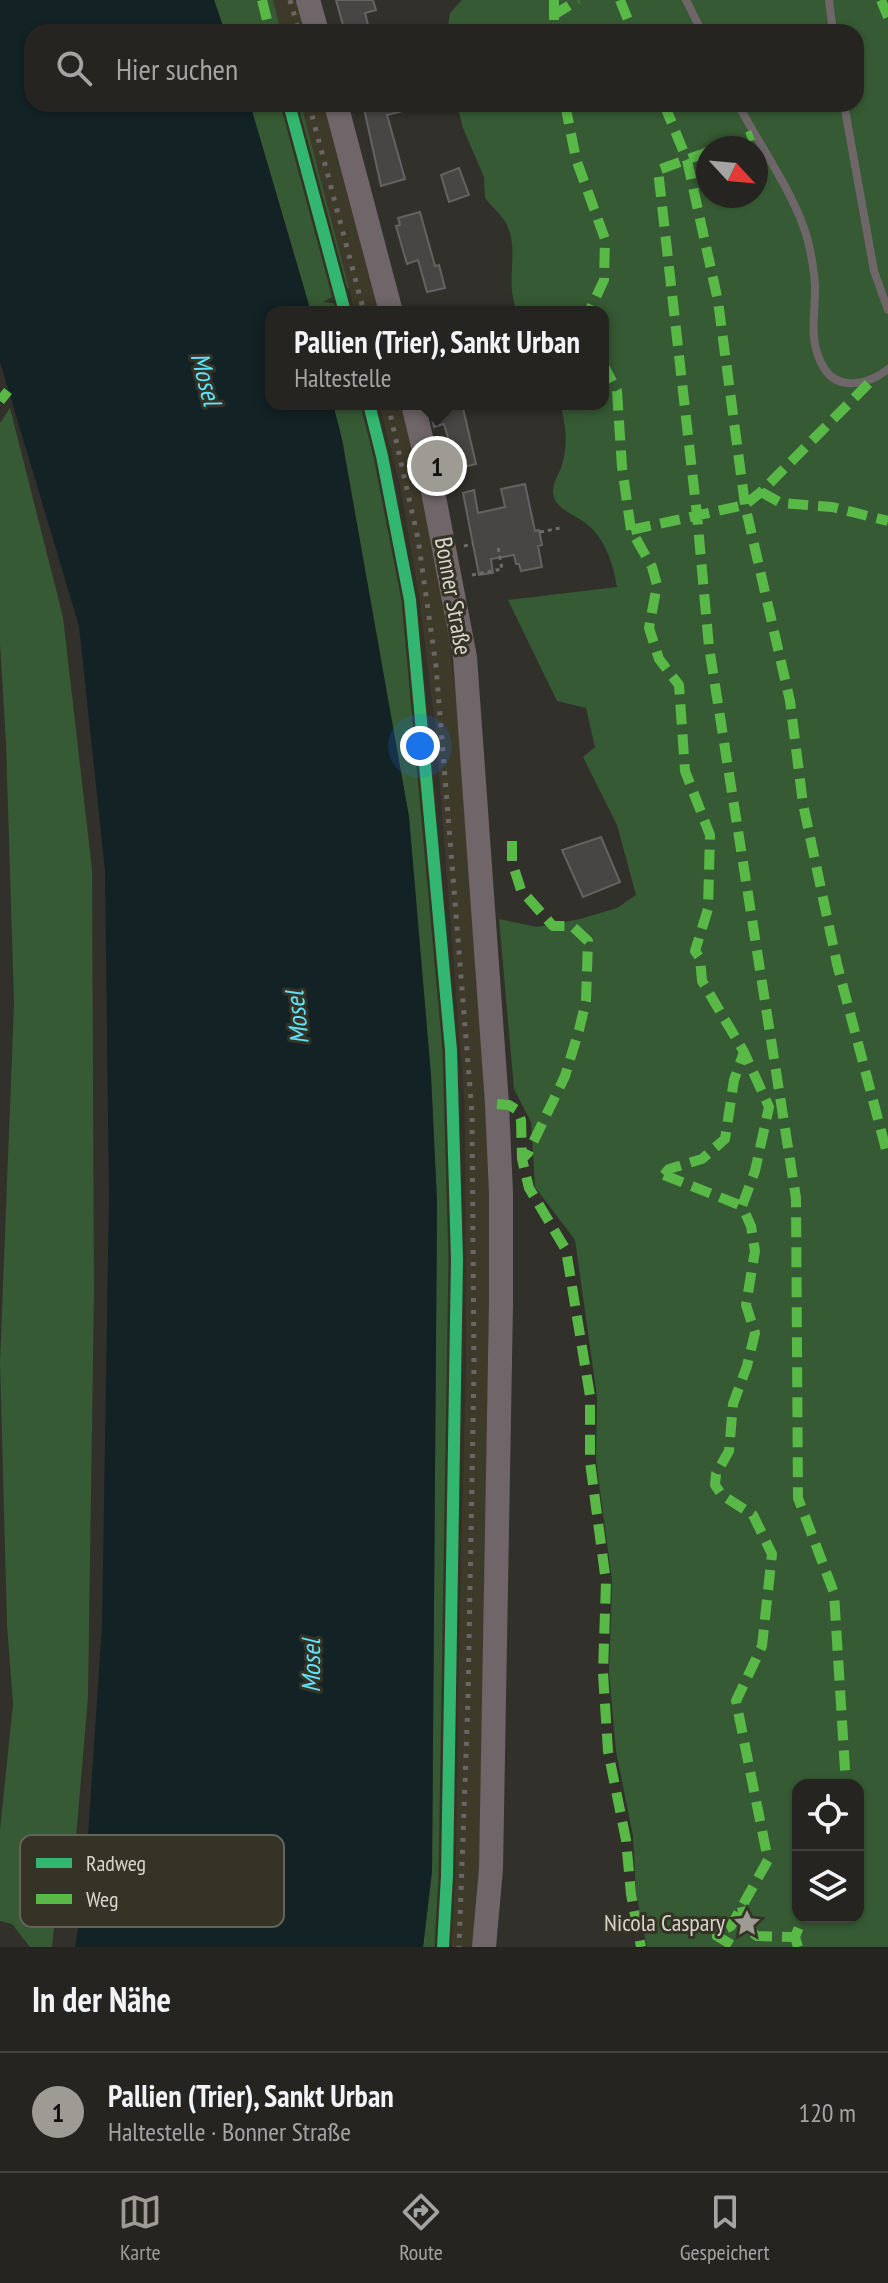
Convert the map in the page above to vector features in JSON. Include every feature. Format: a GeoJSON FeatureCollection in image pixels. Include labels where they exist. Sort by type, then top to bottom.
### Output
{"type":"FeatureCollection","features":[{"type":"Feature","properties":{"kind":"main road"},"geometry":{"type":"LineString","coordinates":[[308,0],[315,24]]}},
{"type":"Feature","properties":{"kind":"main road"},"geometry":{"type":"LineString","coordinates":[[338,112],[389,306]]}},
{"type":"Feature","properties":{"kind":"main road","name":"Bonner Straße"},"geometry":{"type":"LineString","coordinates":[[414,410],[460,626],[476,790],[501,1193],[491,1853],[484,1947]]}},
{"type":"Feature","properties":{"kind":"lane"},"geometry":{"type":"LineString","coordinates":[[686,0],[698,24]]}},
{"type":"Feature","properties":{"kind":"lane"},"geometry":{"type":"LineString","coordinates":[[829,0],[832,24]]}},
{"type":"Feature","properties":{"kind":"lane"},"geometry":{"type":"LineString","coordinates":[[742,112],[788,196],[807,239],[815,281],[813,343],[824,368],[839,380],[855,384],[871,381],[888,369]]}},
{"type":"Feature","properties":{"kind":"lane"},"geometry":{"type":"LineString","coordinates":[[845,112],[874,271],[888,310]]}},
{"type":"Feature","properties":{"kind":"path"},"geometry":{"type":"LineString","coordinates":[[540,532],[560,528]]}},
{"type":"Feature","properties":{"kind":"path"},"geometry":{"type":"LineString","coordinates":[[472,575],[502,569],[498,547]]}},
{"type":"Feature","properties":{"kind":"shaded area"},"geometry":{"type":"Polygon","coordinates":[[[273,0],[297,0],[304,24],[279,24],[273,0]]]}},
{"type":"Feature","properties":{"kind":"shaded area"},"geometry":{"type":"Polygon","coordinates":[[[303,112],[327,112],[376,306],[353,306],[303,112]]]}},
{"type":"Feature","properties":{"kind":"shaded area"},"geometry":{"type":"Polygon","coordinates":[[[381,410],[403,410],[421,483],[447,623],[461,740],[488,1113],[492,1242],[479,1879],[474,1947],[451,1947],[466,1365],[465,1111],[436,734],[419,597],[400,485],[381,410]]]}},
{"type":"Feature","properties":{"kind":"green space"},"geometry":{"type":"Polygon","coordinates":[[[214,0],[273,0],[279,24],[222,24],[214,0]]]}},
{"type":"Feature","properties":{"kind":"green space"},"geometry":{"type":"Polygon","coordinates":[[[462,0],[888,0],[888,1947],[647,1947],[636,1893],[633,1836],[616,1751],[609,1673],[612,1581],[596,1460],[597,1397],[575,1240],[535,1187],[531,1122],[514,1089],[499,919],[537,927],[617,908],[636,895],[617,825],[583,757],[595,747],[586,708],[557,701],[508,600],[617,587],[603,543],[591,528],[558,504],[553,491],[565,450],[561,410],[609,410],[609,306],[516,306],[512,290],[510,234],[504,220],[485,198],[484,177],[459,112],[864,112],[864,24],[448,24],[450,13],[462,0]]]}},
{"type":"Feature","properties":{"kind":"green space"},"geometry":{"type":"Polygon","coordinates":[[[252,112],[303,112],[349,288],[323,302],[335,306],[309,306],[252,112]]]}},
{"type":"Feature","properties":{"kind":"green space"},"geometry":{"type":"Polygon","coordinates":[[[10,408],[63,617],[92,869],[94,1291],[88,1697],[76,1835],[20,1835],[20,1927],[54,1927],[52,1947],[30,1947],[12,1924],[0,1921],[0,1830],[13,1704],[7,1625],[0,1362],[14,1004],[0,644],[0,423],[10,408]]]}},
{"type":"Feature","properties":{"kind":"green space"},"geometry":{"type":"Polygon","coordinates":[[[334,410],[364,410],[389,516],[414,687],[445,1027],[453,1257],[453,1360],[439,1947],[423,1947],[432,1871],[437,1203],[431,1076],[409,817],[334,410]]]}},
{"type":"Feature","properties":{"kind":"water","name":"Mosel"},"geometry":{"type":"Polygon","coordinates":[[[0,0],[214,0],[222,24],[24,24],[24,112],[252,112],[309,306],[265,306],[265,410],[335,410],[342,439],[409,817],[431,1076],[437,1203],[432,1871],[423,1947],[75,1947],[79,1927],[284,1927],[284,1835],[88,1835],[102,1626],[109,1197],[105,870],[79,626],[0,362],[0,0]]]}},
{"type":"Feature","properties":{"kind":"building"},"geometry":{"type":"Polygon","coordinates":[[[336,0],[373,0],[376,10],[365,13],[368,24],[343,24],[336,0]]]}},
{"type":"Feature","properties":{"kind":"building"},"geometry":{"type":"Polygon","coordinates":[[[365,112],[399,112],[387,115],[405,179],[381,186],[365,112]]]}},
{"type":"Feature","properties":{"kind":"building"},"geometry":{"type":"Polygon","coordinates":[[[459,168],[469,195],[449,202],[441,175],[459,168]]]}},
{"type":"Feature","properties":{"kind":"building"},"geometry":{"type":"Polygon","coordinates":[[[420,212],[435,266],[439,265],[445,288],[427,292],[418,260],[407,264],[396,226],[400,225],[398,218],[420,212]]]}},
{"type":"Feature","properties":{"kind":"building"},"geometry":{"type":"Polygon","coordinates":[[[430,410],[463,410],[476,464],[464,467],[461,454],[453,456],[444,424],[434,427],[430,410]]]}},
{"type":"Feature","properties":{"kind":"building"},"geometry":{"type":"Polygon","coordinates":[[[525,484],[535,531],[539,530],[542,567],[521,571],[514,555],[491,559],[493,573],[479,575],[463,493],[474,490],[478,513],[505,507],[501,489],[525,484]]]}},
{"type":"Feature","properties":{"kind":"building"},"geometry":{"type":"Polygon","coordinates":[[[601,837],[620,882],[583,897],[562,850],[601,837]]]}},
{"type":"Feature","properties":{"kind":"railway"},"geometry":{"type":"LineString","coordinates":[[290,0],[297,24]]}},
{"type":"Feature","properties":{"kind":"railway"},"geometry":{"type":"LineString","coordinates":[[311,112],[362,306]]}},
{"type":"Feature","properties":{"kind":"railway"},"geometry":{"type":"LineString","coordinates":[[389,410],[418,539],[436,666],[472,1113],[474,1368],[468,1700],[459,1947]]}},
{"type":"Feature","properties":{"kind":"marked path"},"geometry":{"type":"LineString","coordinates":[[262,0],[268,24]]}},
{"type":"Feature","properties":{"kind":"marked path"},"geometry":{"type":"LineString","coordinates":[[554,0],[554,24]]}},
{"type":"Feature","properties":{"kind":"marked path"},"geometry":{"type":"LineString","coordinates":[[552,16],[578,0]]}},
{"type":"Feature","properties":{"kind":"marked path"},"geometry":{"type":"LineString","coordinates":[[620,0],[630,24]]}},
{"type":"Feature","properties":{"kind":"marked path"},"geometry":{"type":"LineString","coordinates":[[881,0],[888,17]]}},
{"type":"Feature","properties":{"kind":"marked path"},"geometry":{"type":"LineString","coordinates":[[567,112],[576,159],[605,239],[604,280],[592,306]]}},
{"type":"Feature","properties":{"kind":"marked path"},"geometry":{"type":"LineString","coordinates":[[667,112],[687,160],[718,301],[745,505],[790,701],[803,804],[837,964],[888,1157]]}},
{"type":"Feature","properties":{"kind":"marked path"},"geometry":{"type":"LineString","coordinates":[[696,156],[658,170],[709,647],[796,1198],[798,1498],[834,1593],[846,1779]]}},
{"type":"Feature","properties":{"kind":"marked path"},"geometry":{"type":"LineString","coordinates":[[609,376],[617,391],[622,467],[631,530],[652,567],[657,585],[649,628],[659,659],[679,685],[685,771],[710,835],[708,909],[695,951],[700,958],[702,981],[744,1052],[769,1107],[755,1171],[742,1206],[751,1226],[755,1251],[746,1305],[755,1333],[733,1404],[729,1451],[716,1474],[715,1485],[722,1495],[753,1515],[772,1554],[762,1646],[736,1701],[768,1860],[731,1926],[717,1936],[735,1947]]}},
{"type":"Feature","properties":{"kind":"marked path"},"geometry":{"type":"LineString","coordinates":[[631,530],[745,505],[871,381]]}},
{"type":"Feature","properties":{"kind":"marked path"},"geometry":{"type":"LineString","coordinates":[[0,401],[8,391]]}},
{"type":"Feature","properties":{"kind":"marked path"},"geometry":{"type":"LineString","coordinates":[[761,492],[781,503],[832,507],[888,521]]}},
{"type":"Feature","properties":{"kind":"marked path"},"geometry":{"type":"LineString","coordinates":[[512,841],[512,862],[521,890],[553,926],[572,926],[588,941],[586,1001],[579,1030],[565,1076],[528,1153],[522,1159]]}},
{"type":"Feature","properties":{"kind":"marked path"},"geometry":{"type":"LineString","coordinates":[[664,1175],[669,1169],[702,1159],[725,1139],[734,1080],[744,1052]]}},
{"type":"Feature","properties":{"kind":"marked path"},"geometry":{"type":"LineString","coordinates":[[497,1104],[509,1105],[517,1110],[521,1120],[522,1159],[529,1188],[566,1250],[590,1396],[590,1462],[606,1582],[603,1673],[608,1751],[626,1840],[631,1894],[641,1947]]}},
{"type":"Feature","properties":{"kind":"marked path"},"geometry":{"type":"LineString","coordinates":[[664,1175],[742,1206]]}},
{"type":"Feature","properties":{"kind":"marked path"},"geometry":{"type":"LineString","coordinates":[[742,1907],[746,1928],[757,1936],[795,1937]]}},
{"type":"Feature","properties":{"kind":"marked path"},"geometry":{"type":"LineString","coordinates":[[798,1947],[795,1937],[801,1923]]}},
{"type":"Feature","properties":{"kind":"cycle path"},"geometry":{"type":"LineString","coordinates":[[291,112],[343,306]]}},
{"type":"Feature","properties":{"kind":"cycle path"},"geometry":{"type":"LineString","coordinates":[[370,410],[410,600],[451,1050],[457,1260],[447,1876],[443,1947]]}},
{"type":"Feature","properties":{"kind":"place","name":"Pallien (Trier), Sankt Urban"},"geometry":{"type":"Point","coordinates":[437,466]}},
{"type":"Feature","properties":{"kind":"place","name":"Nicola Caspary"},"geometry":{"type":"Point","coordinates":[747,1923]}}]}
